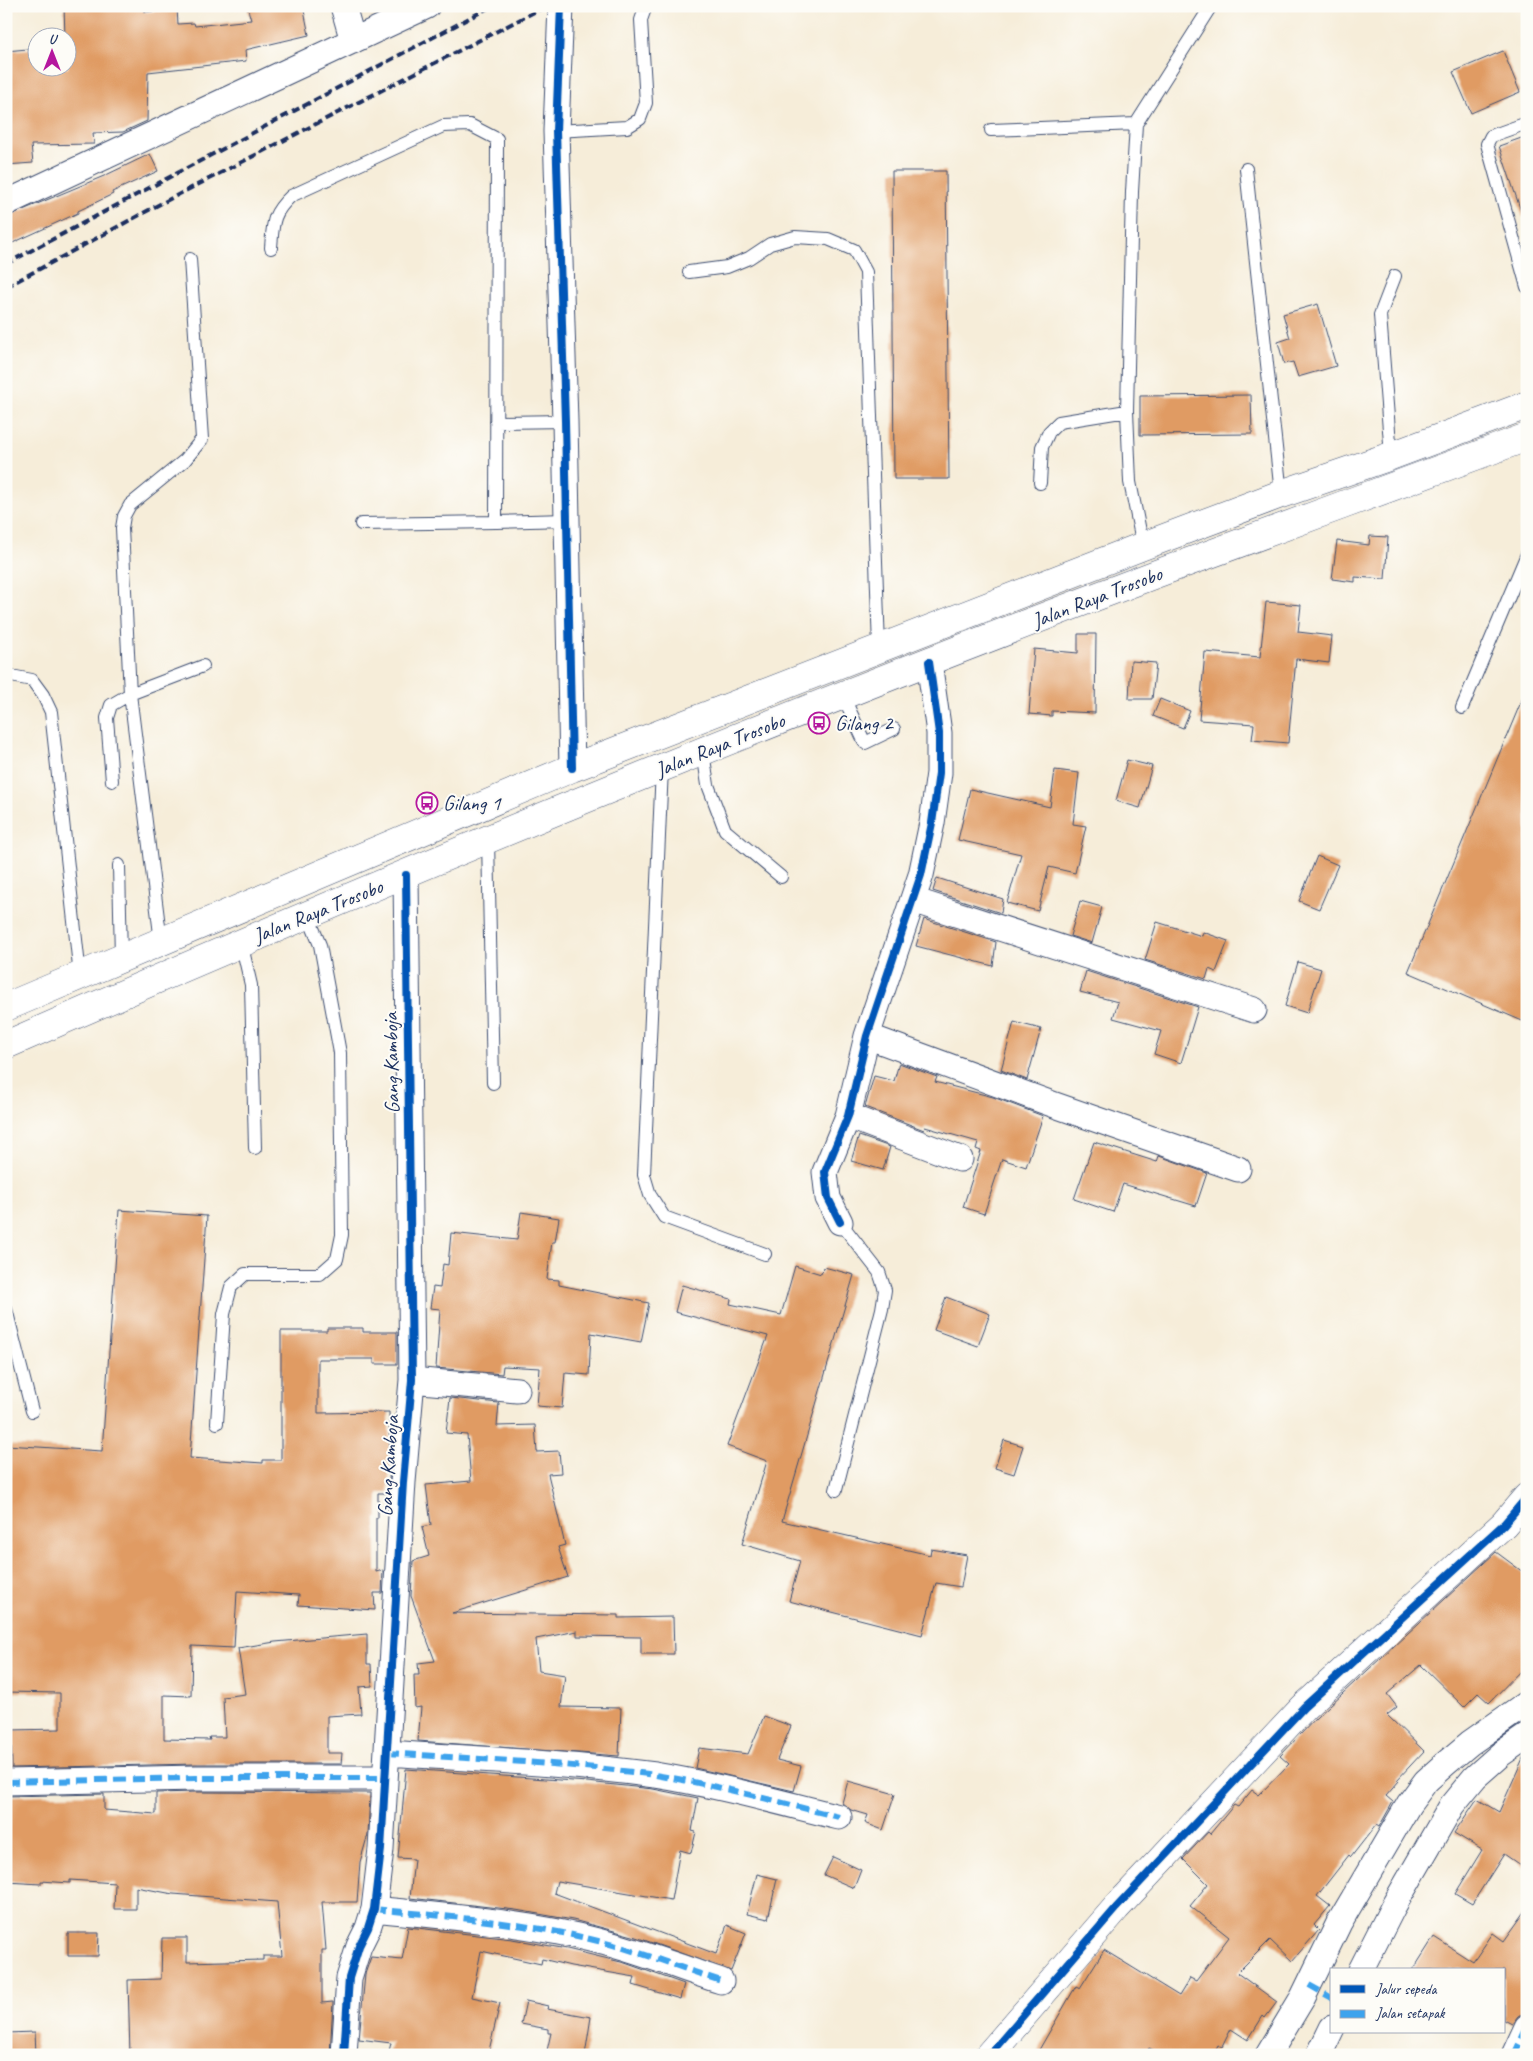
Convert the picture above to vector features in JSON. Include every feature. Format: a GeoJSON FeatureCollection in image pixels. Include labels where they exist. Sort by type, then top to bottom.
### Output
{"type":"FeatureCollection","features":[{"type":"Feature","properties":{"kind":"main road","name":"Jalan Raya Trosobo"},"geometry":{"type":"LineString","coordinates":[[6,1007],[572,768],[1280,494],[1391,456],[1527,405]]}},
{"type":"Feature","properties":{"kind":"main road","name":"Jalan Raya Trosobo"},"geometry":{"type":"LineString","coordinates":[[6,1045],[241,942],[308,916],[488,839],[662,768],[1154,575],[1527,437]]}},
{"type":"Feature","properties":{"kind":"main road"},"geometry":{"type":"LineString","coordinates":[[989,2055],[1116,1908],[1304,1707],[1504,1524],[1527,1497]]}},
{"type":"Feature","properties":{"kind":"street"},"geometry":{"type":"LineString","coordinates":[[343,6],[353,41]]}},
{"type":"Feature","properties":{"kind":"street"},"geometry":{"type":"LineString","coordinates":[[6,204],[427,6]]}},
{"type":"Feature","properties":{"kind":"street"},"geometry":{"type":"LineString","coordinates":[[561,6],[556,131],[565,421],[572,768]]}},
{"type":"Feature","properties":{"kind":"street"},"geometry":{"type":"LineString","coordinates":[[840,1222],[828,1198],[825,1172],[848,1116],[867,1036],[921,875],[932,823],[939,773],[939,733],[929,662]]}},
{"type":"Feature","properties":{"kind":"street","name":"Gang Kamboja"},"geometry":{"type":"LineString","coordinates":[[344,2055],[348,1978],[358,1946],[368,1928],[374,1909],[382,1848],[403,1482],[412,1380],[406,875]]}},
{"type":"Feature","properties":{"kind":"street"},"geometry":{"type":"LineString","coordinates":[[913,900],[1254,1010]]}},
{"type":"Feature","properties":{"kind":"street"},"geometry":{"type":"LineString","coordinates":[[867,1036],[1052,1104],[1238,1169]]}},
{"type":"Feature","properties":{"kind":"street"},"geometry":{"type":"LineString","coordinates":[[848,1116],[960,1159]]}},
{"type":"Feature","properties":{"kind":"street"},"geometry":{"type":"LineString","coordinates":[[412,1380],[517,1390]]}},
{"type":"Feature","properties":{"kind":"street"},"geometry":{"type":"LineString","coordinates":[[1268,2055],[1299,2005],[1339,1923],[1409,1804],[1426,1781],[1457,1753],[1527,1703]]}},
{"type":"Feature","properties":{"kind":"street"},"geometry":{"type":"LineString","coordinates":[[1362,1968],[1393,1907],[1452,1806],[1475,1777],[1501,1754],[1527,1736]]}},
{"type":"Feature","properties":{"kind":"street"},"geometry":{"type":"LineString","coordinates":[[387,1753],[593,1768],[656,1776],[737,1791],[839,1817]]}},
{"type":"Feature","properties":{"kind":"street"},"geometry":{"type":"LineString","coordinates":[[6,1782],[196,1778],[386,1778]]}},
{"type":"Feature","properties":{"kind":"street"},"geometry":{"type":"LineString","coordinates":[[374,1909],[518,1925],[599,1941],[722,1981]]}},
{"type":"Feature","properties":{"kind":"street"},"geometry":{"type":"LineString","coordinates":[[1514,2055],[1527,2027]]}},
{"type":"Feature","properties":{"kind":"street"},"geometry":{"type":"LineString","coordinates":[[1319,2055],[1330,2032]]}},
{"type":"Feature","properties":{"kind":"lane"},"geometry":{"type":"LineString","coordinates":[[556,131],[627,127],[640,119],[646,103],[642,20],[646,6]]}},
{"type":"Feature","properties":{"kind":"lane"},"geometry":{"type":"LineString","coordinates":[[1144,546],[1130,482],[1127,410],[1132,192],[1136,124],[1211,6]]}},
{"type":"Feature","properties":{"kind":"lane"},"geometry":{"type":"LineString","coordinates":[[1527,123],[1491,136],[1488,144],[1527,287]]}},
{"type":"Feature","properties":{"kind":"lane"},"geometry":{"type":"LineString","coordinates":[[991,130],[1136,124]]}},
{"type":"Feature","properties":{"kind":"lane"},"geometry":{"type":"LineString","coordinates":[[271,248],[272,225],[279,207],[292,196],[443,126],[470,125],[497,139],[496,522]]}},
{"type":"Feature","properties":{"kind":"lane"},"geometry":{"type":"LineString","coordinates":[[1246,169],[1280,494]]}},
{"type":"Feature","properties":{"kind":"lane"},"geometry":{"type":"LineString","coordinates":[[689,272],[728,267],[749,258],[770,244],[795,237],[828,240],[854,250],[866,272],[879,648]]}},
{"type":"Feature","properties":{"kind":"lane"},"geometry":{"type":"LineString","coordinates":[[161,942],[130,694],[122,528],[124,516],[130,505],[185,460],[202,439],[190,259]]}},
{"type":"Feature","properties":{"kind":"lane"},"geometry":{"type":"LineString","coordinates":[[1391,456],[1380,315],[1396,276]]}},
{"type":"Feature","properties":{"kind":"lane"},"geometry":{"type":"LineString","coordinates":[[1040,483],[1042,447],[1049,432],[1059,422],[1127,410]]}},
{"type":"Feature","properties":{"kind":"lane"},"geometry":{"type":"LineString","coordinates":[[496,422],[565,421]]}},
{"type":"Feature","properties":{"kind":"lane"},"geometry":{"type":"LineString","coordinates":[[361,524],[567,520]]}},
{"type":"Feature","properties":{"kind":"lane"},"geometry":{"type":"LineString","coordinates":[[1462,708],[1527,554]]}},
{"type":"Feature","properties":{"kind":"lane"},"geometry":{"type":"LineString","coordinates":[[112,780],[107,718],[111,705],[130,694],[203,666]]}},
{"type":"Feature","properties":{"kind":"lane"},"geometry":{"type":"LineString","coordinates":[[7,671],[32,680],[43,695],[51,712],[80,976]]}},
{"type":"Feature","properties":{"kind":"lane"},"geometry":{"type":"LineString","coordinates":[[843,696],[865,743],[894,729]]}},
{"type":"Feature","properties":{"kind":"lane"},"geometry":{"type":"LineString","coordinates":[[703,752],[708,785],[725,830],[781,877]]}},
{"type":"Feature","properties":{"kind":"lane"},"geometry":{"type":"LineString","coordinates":[[662,768],[644,1175],[650,1195],[664,1217],[765,1254]]}},
{"type":"Feature","properties":{"kind":"lane"},"geometry":{"type":"LineString","coordinates":[[488,839],[493,1083]]}},
{"type":"Feature","properties":{"kind":"lane"},"geometry":{"type":"LineString","coordinates":[[119,866],[121,959]]}},
{"type":"Feature","properties":{"kind":"lane"},"geometry":{"type":"LineString","coordinates":[[217,1423],[224,1314],[231,1287],[245,1274],[320,1274],[337,1259],[342,1235],[340,1054],[320,945],[308,916]]}},
{"type":"Feature","properties":{"kind":"lane"},"geometry":{"type":"LineString","coordinates":[[241,942],[251,985],[255,1148]]}},
{"type":"Feature","properties":{"kind":"lane"},"geometry":{"type":"LineString","coordinates":[[836,1490],[882,1309],[885,1290],[879,1272],[840,1222]]}},
{"type":"Feature","properties":{"kind":"lane"},"geometry":{"type":"LineString","coordinates":[[6,1309],[32,1411]]}},
{"type":"Feature","properties":{"kind":"building"},"geometry":{"type":"Polygon","coordinates":[[[64,6],[145,6],[145,12],[177,9],[178,24],[194,23],[195,26],[251,20],[247,6],[303,6],[309,35],[245,50],[246,61],[148,72],[147,121],[123,132],[93,133],[94,144],[31,145],[33,163],[6,165],[6,51],[28,49],[28,78],[78,78],[78,28],[65,28],[64,6]]]}},
{"type":"Feature","properties":{"kind":"building"},"geometry":{"type":"Polygon","coordinates":[[[1503,51],[1520,92],[1471,113],[1453,72],[1503,51]]]}},
{"type":"Feature","properties":{"kind":"building"},"geometry":{"type":"Polygon","coordinates":[[[1527,136],[1527,216],[1523,217],[1499,146],[1527,136]]]}},
{"type":"Feature","properties":{"kind":"building"},"geometry":{"type":"Polygon","coordinates":[[[150,154],[158,171],[112,192],[113,194],[78,211],[78,213],[6,246],[6,217],[104,176],[150,154]]]}},
{"type":"Feature","properties":{"kind":"building"},"geometry":{"type":"Polygon","coordinates":[[[892,171],[946,171],[949,479],[894,479],[892,171]]]}},
{"type":"Feature","properties":{"kind":"building"},"geometry":{"type":"Polygon","coordinates":[[[1318,304],[1336,366],[1298,377],[1293,362],[1284,364],[1278,342],[1290,338],[1283,314],[1318,304]]]}},
{"type":"Feature","properties":{"kind":"building"},"geometry":{"type":"Polygon","coordinates":[[[1251,395],[1252,434],[1140,435],[1140,396],[1251,395]]]}},
{"type":"Feature","properties":{"kind":"building"},"geometry":{"type":"Polygon","coordinates":[[[1370,536],[1388,537],[1385,579],[1355,577],[1355,582],[1332,579],[1337,541],[1369,545],[1370,536]]]}},
{"type":"Feature","properties":{"kind":"building"},"geometry":{"type":"Polygon","coordinates":[[[1266,602],[1301,605],[1298,632],[1332,636],[1329,663],[1296,659],[1288,743],[1252,740],[1254,724],[1199,720],[1205,652],[1260,657],[1266,602]]]}},
{"type":"Feature","properties":{"kind":"building"},"geometry":{"type":"Polygon","coordinates":[[[1078,634],[1096,634],[1095,713],[1052,711],[1052,716],[1029,714],[1034,649],[1078,653],[1078,634]]]}},
{"type":"Feature","properties":{"kind":"building"},"geometry":{"type":"Polygon","coordinates":[[[1131,661],[1156,663],[1152,699],[1129,699],[1131,661]]]}},
{"type":"Feature","properties":{"kind":"building"},"geometry":{"type":"Polygon","coordinates":[[[1527,690],[1527,1023],[1408,972],[1527,690]]]}},
{"type":"Feature","properties":{"kind":"building"},"geometry":{"type":"Polygon","coordinates":[[[1160,699],[1190,711],[1183,728],[1153,716],[1160,699]]]}},
{"type":"Feature","properties":{"kind":"building"},"geometry":{"type":"Polygon","coordinates":[[[1127,760],[1152,766],[1140,808],[1116,801],[1127,760]]]}},
{"type":"Feature","properties":{"kind":"building"},"geometry":{"type":"Polygon","coordinates":[[[1055,770],[1079,773],[1073,824],[1086,826],[1075,873],[1049,867],[1038,911],[1007,903],[1021,854],[958,840],[970,789],[1050,807],[1055,770]]]}},
{"type":"Feature","properties":{"kind":"building"},"geometry":{"type":"Polygon","coordinates":[[[1317,856],[1338,865],[1319,909],[1299,901],[1317,856]]]}},
{"type":"Feature","properties":{"kind":"building"},"geometry":{"type":"Polygon","coordinates":[[[937,878],[1003,899],[1001,913],[933,891],[937,878]]]}},
{"type":"Feature","properties":{"kind":"building"},"geometry":{"type":"Polygon","coordinates":[[[1080,901],[1102,907],[1092,943],[1070,936],[1080,901]]]}},
{"type":"Feature","properties":{"kind":"building"},"geometry":{"type":"Polygon","coordinates":[[[924,919],[996,942],[993,966],[916,946],[924,919]]]}},
{"type":"Feature","properties":{"kind":"building"},"geometry":{"type":"Polygon","coordinates":[[[1157,922],[1202,936],[1203,932],[1228,941],[1216,972],[1209,969],[1206,979],[1145,960],[1157,922]]]}},
{"type":"Feature","properties":{"kind":"building"},"geometry":{"type":"Polygon","coordinates":[[[1298,962],[1321,969],[1307,1013],[1285,1006],[1298,962]]]}},
{"type":"Feature","properties":{"kind":"building"},"geometry":{"type":"Polygon","coordinates":[[[1086,971],[1198,1007],[1181,1063],[1154,1054],[1161,1031],[1113,1018],[1118,1002],[1080,992],[1086,971]]]}},
{"type":"Feature","properties":{"kind":"building"},"geometry":{"type":"Polygon","coordinates":[[[1014,1022],[1041,1029],[1027,1080],[1001,1070],[1014,1022]]]}},
{"type":"Feature","properties":{"kind":"building"},"geometry":{"type":"Polygon","coordinates":[[[899,1063],[937,1077],[935,1082],[993,1097],[1043,1116],[1026,1167],[1002,1159],[984,1214],[963,1207],[981,1151],[976,1149],[978,1142],[925,1127],[924,1130],[865,1107],[874,1076],[894,1081],[899,1063]]]}},
{"type":"Feature","properties":{"kind":"building"},"geometry":{"type":"Polygon","coordinates":[[[859,1136],[890,1147],[883,1170],[851,1161],[859,1136]]]}},
{"type":"Feature","properties":{"kind":"building"},"geometry":{"type":"Polygon","coordinates":[[[1094,1142],[1157,1162],[1159,1156],[1207,1173],[1196,1206],[1123,1184],[1113,1212],[1074,1199],[1094,1142]]]}},
{"type":"Feature","properties":{"kind":"building"},"geometry":{"type":"Polygon","coordinates":[[[119,1210],[207,1216],[190,1458],[263,1463],[263,1460],[281,1460],[281,1331],[327,1331],[327,1328],[363,1328],[363,1332],[397,1332],[397,1364],[374,1364],[374,1359],[318,1359],[318,1413],[389,1412],[390,1466],[388,1493],[378,1493],[378,1518],[376,1518],[376,1572],[383,1570],[382,1593],[374,1593],[375,1610],[298,1605],[299,1595],[237,1591],[234,1648],[192,1646],[191,1696],[164,1695],[164,1739],[210,1740],[209,1737],[225,1737],[223,1697],[245,1694],[238,1648],[275,1642],[367,1634],[367,1664],[371,1664],[372,1686],[359,1687],[361,1714],[327,1716],[327,1753],[342,1753],[341,1764],[196,1764],[12,1768],[11,1730],[60,1729],[60,1693],[6,1692],[6,1445],[102,1451],[119,1210]]]}},
{"type":"Feature","properties":{"kind":"building"},"geometry":{"type":"Polygon","coordinates":[[[521,1212],[559,1218],[555,1242],[552,1242],[547,1279],[559,1280],[559,1285],[649,1303],[641,1342],[591,1333],[589,1375],[565,1373],[562,1408],[537,1406],[540,1368],[503,1366],[502,1374],[436,1368],[440,1309],[430,1308],[433,1287],[440,1288],[443,1264],[448,1265],[451,1233],[517,1240],[521,1212]]]}},
{"type":"Feature","properties":{"kind":"building"},"geometry":{"type":"Polygon","coordinates":[[[795,1266],[821,1274],[824,1267],[854,1275],[782,1521],[930,1555],[931,1549],[967,1555],[961,1587],[936,1583],[922,1635],[789,1601],[800,1561],[742,1544],[767,1461],[727,1446],[768,1336],[675,1312],[682,1285],[731,1299],[730,1304],[781,1315],[795,1266]]]}},
{"type":"Feature","properties":{"kind":"building"},"geometry":{"type":"Polygon","coordinates":[[[946,1297],[990,1314],[978,1346],[934,1330],[946,1297]]]}},
{"type":"Feature","properties":{"kind":"building"},"geometry":{"type":"Polygon","coordinates":[[[450,1398],[499,1403],[497,1426],[535,1425],[537,1452],[559,1451],[561,1473],[548,1474],[565,1545],[558,1547],[568,1577],[452,1613],[618,1615],[618,1618],[673,1617],[674,1654],[641,1654],[641,1637],[577,1636],[577,1631],[536,1639],[539,1671],[565,1675],[561,1707],[621,1708],[619,1756],[418,1741],[421,1707],[415,1708],[414,1675],[419,1675],[418,1663],[435,1661],[411,1596],[413,1561],[429,1556],[422,1527],[431,1525],[426,1485],[471,1481],[467,1435],[446,1433],[450,1398]]]}},
{"type":"Feature","properties":{"kind":"building"},"geometry":{"type":"Polygon","coordinates":[[[1004,1440],[1023,1446],[1014,1474],[995,1468],[1004,1440]]]}},
{"type":"Feature","properties":{"kind":"building"},"geometry":{"type":"Polygon","coordinates":[[[1496,1552],[1527,1575],[1527,1664],[1489,1703],[1478,1693],[1464,1707],[1421,1665],[1387,1694],[1397,1707],[1387,1715],[1424,1751],[1397,1780],[1399,1781],[1386,1796],[1393,1802],[1379,1827],[1376,1825],[1351,1857],[1349,1855],[1317,1896],[1330,1906],[1314,1925],[1319,1930],[1292,1961],[1270,1940],[1237,1973],[1277,2002],[1265,2018],[1263,2016],[1248,2040],[1231,2029],[1222,2047],[1218,2045],[1213,2055],[1163,2055],[1149,2048],[1145,2055],[1036,2055],[1076,1986],[1080,1988],[1104,1950],[1179,1996],[1190,1978],[1196,1981],[1229,1937],[1190,1906],[1208,1884],[1183,1859],[1208,1832],[1210,1834],[1234,1805],[1238,1807],[1252,1790],[1259,1795],[1289,1764],[1280,1756],[1317,1717],[1496,1552]]]}},
{"type":"Feature","properties":{"kind":"building"},"geometry":{"type":"Polygon","coordinates":[[[764,1716],[791,1726],[777,1760],[801,1766],[794,1791],[695,1768],[699,1748],[748,1754],[764,1716]]]}},
{"type":"Feature","properties":{"kind":"building"},"geometry":{"type":"Polygon","coordinates":[[[1527,1754],[1527,1870],[1504,1854],[1472,1904],[1455,1894],[1482,1850],[1454,1833],[1477,1799],[1499,1812],[1524,1756],[1527,1754]]]}},
{"type":"Feature","properties":{"kind":"building"},"geometry":{"type":"Polygon","coordinates":[[[406,1769],[587,1782],[653,1789],[698,1798],[692,1831],[696,1832],[691,1853],[680,1850],[671,1900],[557,1881],[554,1893],[716,1954],[727,1925],[746,1933],[731,1971],[633,1936],[573,1920],[516,1910],[410,1898],[414,1859],[398,1858],[406,1769]]]}},
{"type":"Feature","properties":{"kind":"building"},"geometry":{"type":"Polygon","coordinates":[[[848,1781],[895,1794],[883,1830],[865,1823],[868,1815],[851,1810],[842,1803],[848,1781]]]}},
{"type":"Feature","properties":{"kind":"building"},"geometry":{"type":"Polygon","coordinates":[[[156,1793],[370,1793],[368,1834],[360,1862],[357,1902],[322,1902],[326,1950],[322,1950],[322,2003],[333,2002],[330,2055],[130,2055],[128,1980],[161,1979],[162,1938],[187,1938],[187,1962],[263,1960],[263,1956],[282,1956],[277,1902],[173,1894],[136,1887],[136,1909],[114,1909],[115,1883],[70,1880],[70,1883],[41,1881],[41,1884],[6,1882],[6,1796],[104,1794],[104,1810],[156,1814],[156,1793]]]}},
{"type":"Feature","properties":{"kind":"building"},"geometry":{"type":"Polygon","coordinates":[[[833,1857],[861,1870],[854,1888],[824,1875],[833,1857]]]}},
{"type":"Feature","properties":{"kind":"building"},"geometry":{"type":"Polygon","coordinates":[[[757,1874],[777,1879],[768,1919],[747,1914],[757,1874]]]}},
{"type":"Feature","properties":{"kind":"building"},"geometry":{"type":"Polygon","coordinates":[[[1527,1909],[1527,2011],[1518,2016],[1512,2024],[1506,2021],[1506,1968],[1414,1968],[1434,1937],[1473,1962],[1493,1933],[1504,1941],[1527,1909]]]}},
{"type":"Feature","properties":{"kind":"building"},"geometry":{"type":"Polygon","coordinates":[[[408,1927],[512,1939],[567,1949],[625,1963],[684,1984],[680,1999],[633,1985],[635,1977],[542,1959],[541,1964],[481,1951],[472,1997],[500,2003],[488,2055],[388,2055],[391,2043],[359,2039],[365,1974],[371,1957],[402,1960],[408,1927]]]}},
{"type":"Feature","properties":{"kind":"building"},"geometry":{"type":"Polygon","coordinates":[[[68,1933],[99,1933],[98,1956],[68,1956],[68,1933]]]}},
{"type":"Feature","properties":{"kind":"building"},"geometry":{"type":"Polygon","coordinates":[[[526,2001],[548,2006],[547,2009],[591,2017],[585,2055],[546,2055],[551,2033],[548,2033],[548,2029],[521,2024],[526,2001]]]}},
{"type":"Feature","properties":{"kind":"building"},"geometry":{"type":"Polygon","coordinates":[[[35,2032],[36,2054],[6,2054],[6,2033],[35,2032]]]}},
{"type":"Feature","properties":{"kind":"railway"},"geometry":{"type":"LineString","coordinates":[[6,264],[492,6]]}},
{"type":"Feature","properties":{"kind":"railway"},"geometry":{"type":"LineString","coordinates":[[6,287],[160,204],[546,6]]}},
{"type":"Feature","properties":{"kind":"marked path"},"geometry":{"type":"LineString","coordinates":[[387,1753],[555,1764],[655,1775],[724,1789],[839,1817]]}},
{"type":"Feature","properties":{"kind":"marked path"},"geometry":{"type":"LineString","coordinates":[[6,1782],[196,1778],[385,1778]]}},
{"type":"Feature","properties":{"kind":"marked path"},"geometry":{"type":"LineString","coordinates":[[374,1909],[486,1921],[570,1934],[629,1950],[721,1981]]}},
{"type":"Feature","properties":{"kind":"marked path"},"geometry":{"type":"LineString","coordinates":[[1309,1985],[1330,1997]]}},
{"type":"Feature","properties":{"kind":"marked path"},"geometry":{"type":"LineString","coordinates":[[1514,2055],[1527,2027]]}},
{"type":"Feature","properties":{"kind":"cycle path"},"geometry":{"type":"LineString","coordinates":[[561,6],[556,131],[565,421],[572,768]]}},
{"type":"Feature","properties":{"kind":"cycle path"},"geometry":{"type":"LineString","coordinates":[[840,1222],[828,1198],[825,1172],[848,1116],[867,1036],[921,875],[932,823],[939,773],[939,733],[929,662]]}},
{"type":"Feature","properties":{"kind":"cycle path"},"geometry":{"type":"LineString","coordinates":[[344,2055],[349,1978],[374,1909],[381,1849],[403,1482],[412,1380],[406,875]]}},
{"type":"Feature","properties":{"kind":"cycle path"},"geometry":{"type":"LineString","coordinates":[[989,2055],[1116,1908],[1304,1707],[1504,1524],[1527,1497]]}},
{"type":"Feature","properties":{"kind":"place","name":"Gilang 2"},"geometry":{"type":"Point","coordinates":[819,723]}},
{"type":"Feature","properties":{"kind":"place","name":"Gilang 1"},"geometry":{"type":"Point","coordinates":[427,803]}}]}
